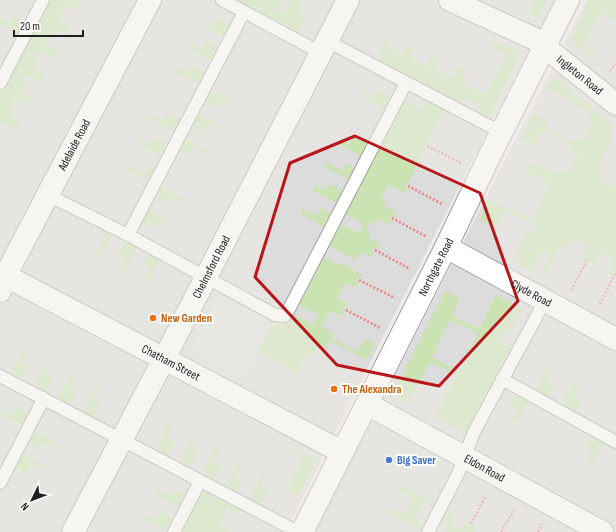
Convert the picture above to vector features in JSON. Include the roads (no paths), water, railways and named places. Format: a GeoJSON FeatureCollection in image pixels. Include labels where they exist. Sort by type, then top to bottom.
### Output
{"type":"FeatureCollection","features":[{"type":"Feature","properties":{"kind":"street","name":"Adelaide Road"},"geometry":{"type":"LineString","coordinates":[[2,280],[150,0]]}},
{"type":"Feature","properties":{"kind":"street","name":"Chelmsford Road"},"geometry":{"type":"LineString","coordinates":[[73,532],[164,359],[348,0]]}},
{"type":"Feature","properties":{"kind":"street","name":"Ingleton Road"},"geometry":{"type":"LineString","coordinates":[[450,0],[535,39],[616,104]]}},
{"type":"Feature","properties":{"kind":"street","name":"Northgate Road"},"geometry":{"type":"LineString","coordinates":[[302,532],[430,280],[501,132],[568,0]]}},
{"type":"Feature","properties":{"kind":"street","name":"Clyde Road"},"geometry":{"type":"LineString","coordinates":[[446,247],[616,339]]}},
{"type":"Feature","properties":{"kind":"street","name":"Chatham Street"},"geometry":{"type":"LineString","coordinates":[[2,280],[164,359],[342,452]]}},
{"type":"Feature","properties":{"kind":"street","name":"Eldon Road"},"geometry":{"type":"LineString","coordinates":[[367,404],[602,532]]}},
{"type":"Feature","properties":{"kind":"lane"},"geometry":{"type":"LineString","coordinates":[[0,83],[43,0]]}},
{"type":"Feature","properties":{"kind":"lane"},"geometry":{"type":"LineString","coordinates":[[222,0],[244,12],[406,83],[501,132]]}},
{"type":"Feature","properties":{"kind":"lane"},"geometry":{"type":"LineString","coordinates":[[128,235],[244,12]]}},
{"type":"Feature","properties":{"kind":"lane"},"geometry":{"type":"LineString","coordinates":[[48,195],[128,235],[275,314],[284,316],[287,313],[406,83]]}},
{"type":"Feature","properties":{"kind":"lane"},"geometry":{"type":"LineString","coordinates":[[428,532],[453,484],[474,432],[502,379],[553,305]]}},
{"type":"Feature","properties":{"kind":"lane"},"geometry":{"type":"LineString","coordinates":[[0,376],[298,532]]}},
{"type":"Feature","properties":{"kind":"lane"},"geometry":{"type":"LineString","coordinates":[[502,379],[616,442]]}},
{"type":"Feature","properties":{"kind":"lane"},"geometry":{"type":"LineString","coordinates":[[0,483],[44,398]]}},
{"type":"Feature","properties":{"kind":"lane"},"geometry":{"type":"LineString","coordinates":[[174,532],[200,481]]}},
{"type":"Feature","properties":{"kind":"place","name":"New Garden"},"geometry":{"type":"Point","coordinates":[153,318]}},
{"type":"Feature","properties":{"kind":"place","name":"The Alexandra"},"geometry":{"type":"Point","coordinates":[334,389]}},
{"type":"Feature","properties":{"kind":"place","name":"Big Saver"},"geometry":{"type":"Point","coordinates":[389,460]}}]}
